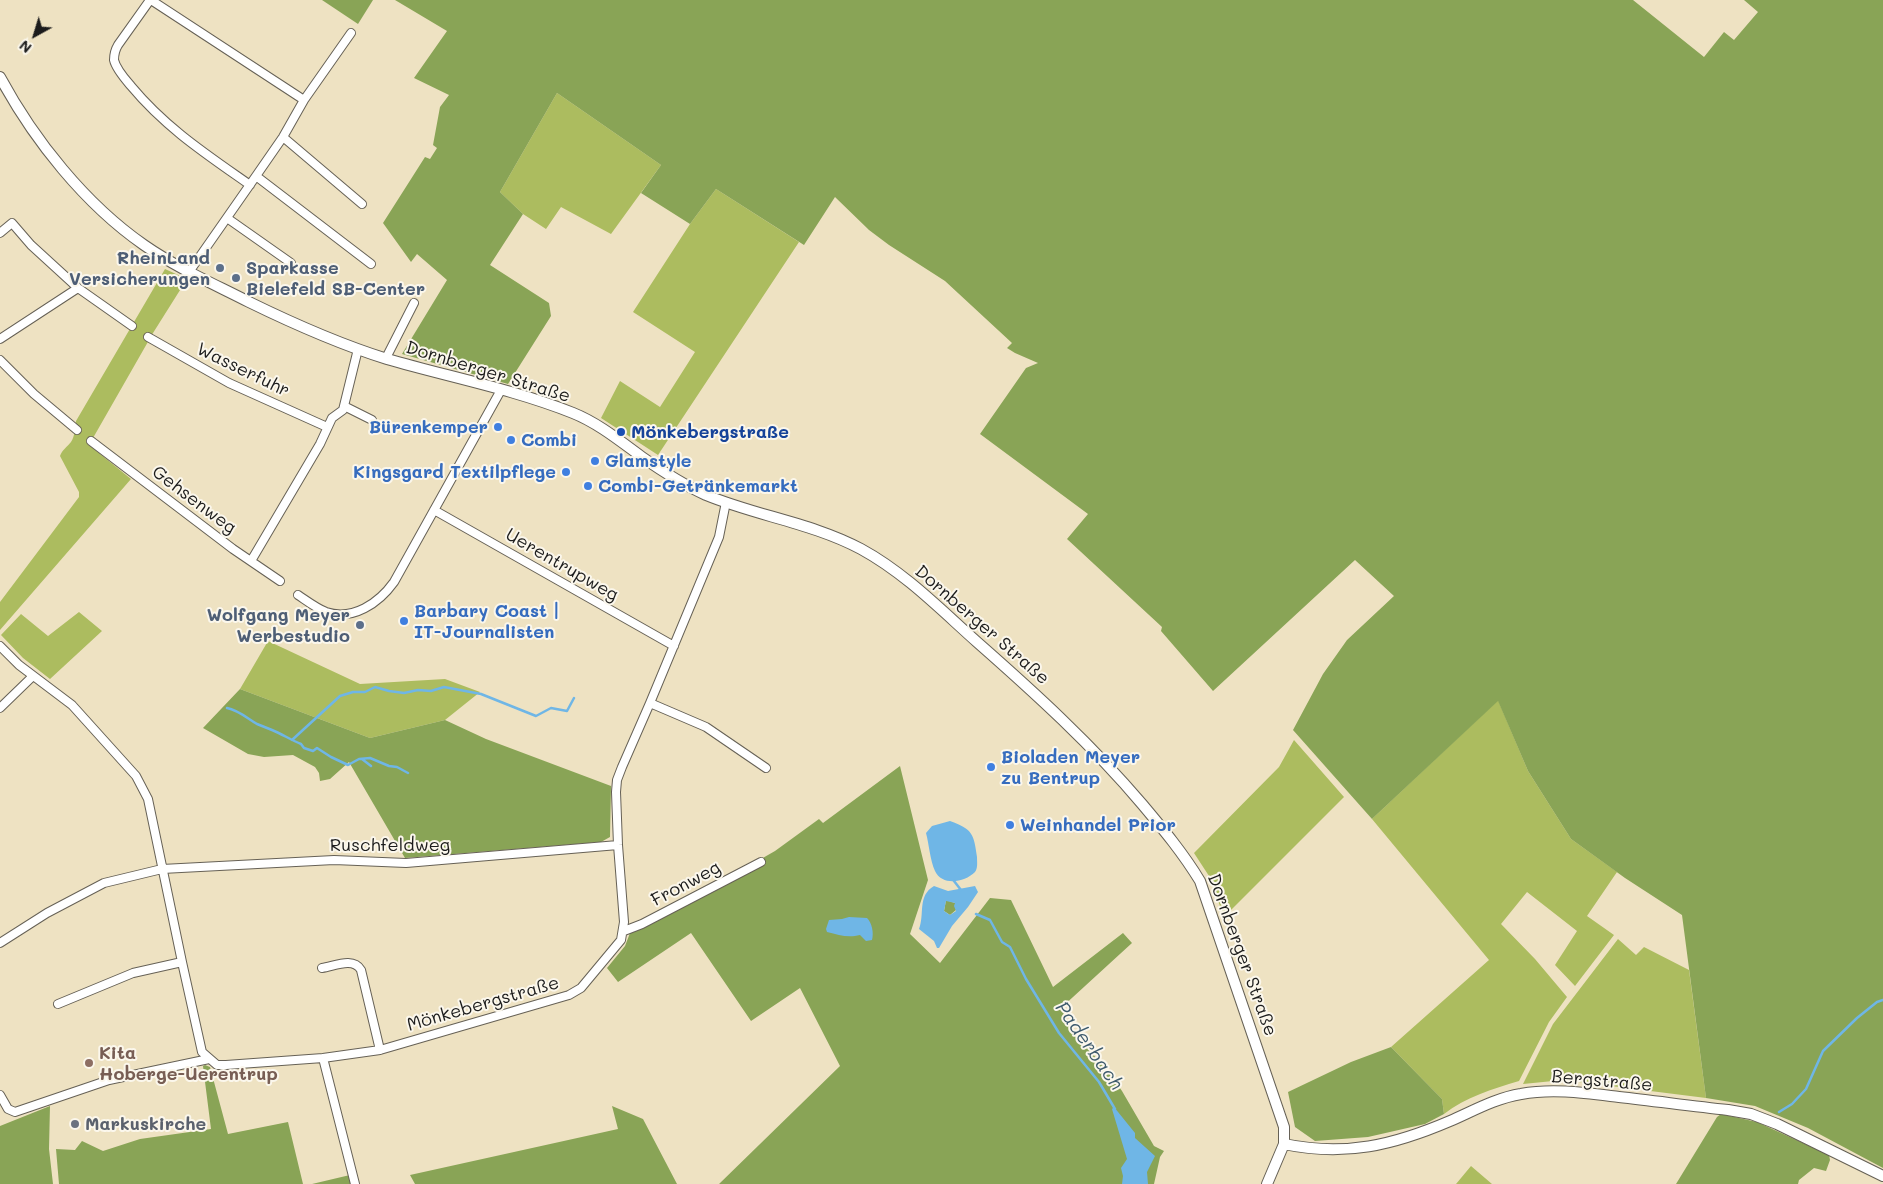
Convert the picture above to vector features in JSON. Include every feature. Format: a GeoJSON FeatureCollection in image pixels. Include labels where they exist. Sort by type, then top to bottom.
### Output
{"type":"FeatureCollection","features":[{"type":"Feature","properties":{"kind":"main road","name":"Dornberger Straße"},"geometry":{"type":"LineString","coordinates":[[1,79],[32,128],[86,196],[123,230],[189,272],[274,314],[333,340],[386,358],[548,404],[583,418],[677,479],[706,494],[839,538],[862,550],[910,582],[1075,730],[1121,779],[1186,857],[1200,881],[1284,1127],[1284,1144],[1267,1184]]}},
{"type":"Feature","properties":{"kind":"main road","name":"Bergstraße"},"geometry":{"type":"LineString","coordinates":[[1284,1144],[1328,1150],[1362,1147],[1410,1136],[1501,1099],[1521,1094],[1551,1091],[1577,1092],[1751,1114],[1777,1124],[1883,1176]]}},
{"type":"Feature","properties":{"kind":"street"},"geometry":{"type":"LineString","coordinates":[[250,185],[190,144],[141,98],[123,77],[114,62],[114,53],[118,45],[151,0],[304,100]]}},
{"type":"Feature","properties":{"kind":"street"},"geometry":{"type":"LineString","coordinates":[[189,272],[283,137],[304,100],[351,33]]}},
{"type":"Feature","properties":{"kind":"street"},"geometry":{"type":"LineString","coordinates":[[283,137],[362,204]]}},
{"type":"Feature","properties":{"kind":"street"},"geometry":{"type":"LineString","coordinates":[[256,176],[371,264]]}},
{"type":"Feature","properties":{"kind":"street"},"geometry":{"type":"LineString","coordinates":[[227,218],[291,263]]}},
{"type":"Feature","properties":{"kind":"street"},"geometry":{"type":"LineString","coordinates":[[0,233],[12,223],[31,245],[78,288],[132,326]]}},
{"type":"Feature","properties":{"kind":"street"},"geometry":{"type":"LineString","coordinates":[[0,339],[78,288]]}},
{"type":"Feature","properties":{"kind":"street","name":"Dornberger Straße"},"geometry":{"type":"LineString","coordinates":[[386,358],[414,304]]}},
{"type":"Feature","properties":{"kind":"street","name":"Wasserfuhr"},"geometry":{"type":"LineString","coordinates":[[148,337],[229,383],[328,427]]}},
{"type":"Feature","properties":{"kind":"street"},"geometry":{"type":"LineString","coordinates":[[251,560],[320,444],[332,418],[343,410],[358,349]]}},
{"type":"Feature","properties":{"kind":"street"},"geometry":{"type":"LineString","coordinates":[[0,360],[34,394],[76,430]]}},
{"type":"Feature","properties":{"kind":"street"},"geometry":{"type":"LineString","coordinates":[[298,595],[325,612],[338,615],[359,611],[370,606],[387,593],[502,390]]}},
{"type":"Feature","properties":{"kind":"street"},"geometry":{"type":"LineString","coordinates":[[344,406],[372,420]]}},
{"type":"Feature","properties":{"kind":"street","name":"Gehsenweg"},"geometry":{"type":"LineString","coordinates":[[91,441],[280,581]]}},
{"type":"Feature","properties":{"kind":"street"},"geometry":{"type":"LineString","coordinates":[[624,931],[618,845],[616,792],[618,780],[719,538],[726,502]]}},
{"type":"Feature","properties":{"kind":"street","name":"Uerentrupweg"},"geometry":{"type":"LineString","coordinates":[[434,510],[674,646]]}},
{"type":"Feature","properties":{"kind":"street"},"geometry":{"type":"LineString","coordinates":[[0,646],[32,676],[72,705],[136,776],[144,788],[148,799],[202,1052],[209,1059]]}},
{"type":"Feature","properties":{"kind":"street"},"geometry":{"type":"LineString","coordinates":[[0,708],[32,676]]}},
{"type":"Feature","properties":{"kind":"street"},"geometry":{"type":"LineString","coordinates":[[650,703],[706,727],[766,768]]}},
{"type":"Feature","properties":{"kind":"street","name":"Ruschfeldweg"},"geometry":{"type":"LineString","coordinates":[[0,943],[47,913],[104,883],[162,869],[334,860],[406,863],[618,845]]}},
{"type":"Feature","properties":{"kind":"street","name":"Fronweg"},"geometry":{"type":"LineString","coordinates":[[624,931],[642,924],[761,862]]}},
{"type":"Feature","properties":{"kind":"street","name":"Mönkebergstraße"},"geometry":{"type":"LineString","coordinates":[[209,1059],[217,1065],[226,1065],[323,1058],[380,1050],[570,995],[581,988],[621,940],[624,931]]}},
{"type":"Feature","properties":{"kind":"street"},"geometry":{"type":"LineString","coordinates":[[58,1004],[133,973],[182,962]]}},
{"type":"Feature","properties":{"kind":"street"},"geometry":{"type":"LineString","coordinates":[[322,968],[352,962],[357,964],[361,970],[380,1050]]}},
{"type":"Feature","properties":{"kind":"street"},"geometry":{"type":"LineString","coordinates":[[323,1058],[356,1184]]}},
{"type":"Feature","properties":{"kind":"street"},"geometry":{"type":"LineString","coordinates":[[0,1095],[8,1109],[15,1112],[109,1080],[209,1059]]}},
{"type":"Feature","properties":{"kind":"green space"},"geometry":{"type":"Polygon","coordinates":[[[322,0],[373,0],[358,24],[322,0]]]}},
{"type":"Feature","properties":{"kind":"green space"},"geometry":{"type":"Polygon","coordinates":[[[395,0],[1633,0],[1704,57],[1724,32],[1734,40],[1758,12],[1744,0],[1883,0],[1883,1168],[1808,1128],[1755,1106],[1706,1098],[1682,915],[1625,878],[1571,839],[1528,771],[1498,701],[1372,819],[1293,730],[1323,674],[1347,640],[1394,596],[1355,560],[1213,691],[1161,631],[1162,627],[1067,539],[1088,514],[980,434],[1026,368],[1038,363],[1007,348],[1012,343],[945,281],[869,230],[835,197],[804,245],[716,189],[690,224],[641,193],[661,165],[557,93],[500,192],[523,214],[490,265],[549,303],[551,316],[508,384],[402,354],[447,280],[417,254],[411,262],[383,223],[425,157],[430,159],[437,148],[433,145],[440,107],[449,95],[414,78],[447,31],[395,0]]]}},
{"type":"Feature","properties":{"kind":"green space"},"geometry":{"type":"Polygon","coordinates":[[[557,93],[661,165],[611,234],[561,207],[546,229],[523,214],[500,192],[557,93]]]}},
{"type":"Feature","properties":{"kind":"green space"},"geometry":{"type":"Polygon","coordinates":[[[716,189],[799,242],[658,455],[601,418],[620,381],[660,407],[695,352],[633,312],[690,224],[716,189]]]}},
{"type":"Feature","properties":{"kind":"green space"},"geometry":{"type":"Polygon","coordinates":[[[165,269],[187,279],[153,333],[89,445],[131,479],[0,630],[0,602],[79,497],[79,492],[60,456],[72,440],[76,421],[165,269]]]}},
{"type":"Feature","properties":{"kind":"green space"},"geometry":{"type":"Polygon","coordinates":[[[79,612],[102,631],[50,679],[23,658],[1,635],[21,614],[48,636],[79,612]]]}},
{"type":"Feature","properties":{"kind":"green space"},"geometry":{"type":"Polygon","coordinates":[[[268,641],[360,684],[445,679],[480,692],[445,720],[370,738],[240,689],[268,641]]]}},
{"type":"Feature","properties":{"kind":"green space"},"geometry":{"type":"Polygon","coordinates":[[[240,689],[370,738],[445,720],[486,739],[611,786],[610,837],[601,842],[405,858],[349,762],[330,779],[320,781],[319,773],[315,767],[293,755],[264,757],[248,754],[203,728],[240,689]]]}},
{"type":"Feature","properties":{"kind":"green space"},"geometry":{"type":"Polygon","coordinates":[[[1498,700],[1528,771],[1571,839],[1617,872],[1587,916],[1614,935],[1575,986],[1555,965],[1577,931],[1527,892],[1501,924],[1535,959],[1567,997],[1549,1022],[1519,1081],[1470,1098],[1444,1114],[1442,1099],[1391,1047],[1489,960],[1372,819],[1498,700]]]}},
{"type":"Feature","properties":{"kind":"green space"},"geometry":{"type":"Polygon","coordinates":[[[1294,740],[1344,797],[1224,917],[1209,876],[1194,853],[1279,767],[1294,740]]]}},
{"type":"Feature","properties":{"kind":"green space"},"geometry":{"type":"Polygon","coordinates":[[[900,766],[928,880],[910,934],[940,963],[990,898],[1011,900],[1053,987],[1123,933],[1132,943],[1061,1008],[1073,1031],[1122,1091],[1154,1146],[1164,1151],[1160,1157],[1154,1184],[719,1184],[840,1066],[800,988],[751,1021],[691,933],[618,982],[607,968],[625,946],[630,933],[764,862],[761,859],[819,819],[823,823],[900,766]]]}},
{"type":"Feature","properties":{"kind":"green space"},"geometry":{"type":"Polygon","coordinates":[[[946,900],[955,903],[956,910],[950,915],[944,911],[946,900]]]}},
{"type":"Feature","properties":{"kind":"green space"},"geometry":{"type":"Polygon","coordinates":[[[1618,939],[1636,955],[1644,947],[1689,970],[1706,1098],[1571,1081],[1523,1084],[1553,1024],[1618,939]]]}},
{"type":"Feature","properties":{"kind":"green space"},"geometry":{"type":"Polygon","coordinates":[[[1391,1047],[1442,1099],[1444,1114],[1425,1124],[1368,1137],[1315,1141],[1295,1127],[1288,1092],[1351,1062],[1391,1047]]]}},
{"type":"Feature","properties":{"kind":"green space"},"geometry":{"type":"Polygon","coordinates":[[[203,1066],[210,1067],[228,1134],[288,1122],[303,1184],[59,1184],[56,1149],[75,1150],[82,1141],[103,1151],[140,1139],[211,1129],[203,1066]]]}},
{"type":"Feature","properties":{"kind":"green space"},"geometry":{"type":"Polygon","coordinates":[[[50,1106],[49,1149],[53,1184],[0,1184],[0,1126],[50,1106]]]}},
{"type":"Feature","properties":{"kind":"green space"},"geometry":{"type":"Polygon","coordinates":[[[612,1106],[643,1119],[677,1184],[415,1184],[410,1175],[618,1129],[612,1106]]]}},
{"type":"Feature","properties":{"kind":"green space"},"geometry":{"type":"Polygon","coordinates":[[[1721,1114],[1757,1122],[1829,1155],[1830,1160],[1826,1171],[1814,1168],[1799,1180],[1798,1184],[1676,1184],[1717,1117],[1721,1114]]]}},
{"type":"Feature","properties":{"kind":"green space"},"geometry":{"type":"Polygon","coordinates":[[[1471,1166],[1492,1184],[1456,1184],[1471,1166]]]}},
{"type":"Feature","properties":{"kind":"green space"},"geometry":{"type":"Polygon","coordinates":[[[350,1175],[352,1184],[312,1184],[350,1175]]]}},
{"type":"Feature","properties":{"kind":"water"},"geometry":{"type":"Polygon","coordinates":[[[950,821],[964,827],[971,834],[975,843],[977,857],[975,872],[965,879],[954,881],[943,879],[935,871],[926,833],[932,826],[950,821]]]}},
{"type":"Feature","properties":{"kind":"water"},"geometry":{"type":"Polygon","coordinates":[[[934,886],[948,891],[975,886],[978,892],[952,926],[939,948],[937,948],[934,941],[919,929],[923,900],[934,886]],[[946,901],[944,911],[950,915],[956,911],[955,903],[946,901]]]}},
{"type":"Feature","properties":{"kind":"water"},"geometry":{"type":"Polygon","coordinates":[[[849,917],[867,918],[872,928],[872,940],[866,941],[860,935],[847,936],[827,932],[829,920],[849,917]]]}},
{"type":"Feature","properties":{"kind":"water"},"geometry":{"type":"Polygon","coordinates":[[[1114,1107],[1135,1133],[1135,1138],[1155,1156],[1147,1172],[1148,1184],[1122,1184],[1121,1168],[1127,1159],[1112,1109],[1114,1107]]]}},
{"type":"Feature","properties":{"kind":"waterway"},"geometry":{"type":"LineString","coordinates":[[292,740],[340,696],[353,692],[365,692],[375,687],[404,693],[418,690],[431,691],[444,687],[481,694],[536,716],[551,708],[567,711],[574,698]]}},
{"type":"Feature","properties":{"kind":"waterway"},"geometry":{"type":"LineString","coordinates":[[227,708],[239,712],[257,724],[301,744],[304,748],[313,751],[317,748],[348,765],[359,759],[370,758],[389,766],[397,767],[408,773]]}},
{"type":"Feature","properties":{"kind":"waterway"},"geometry":{"type":"LineString","coordinates":[[362,759],[371,766]]}},
{"type":"Feature","properties":{"kind":"waterway","name":"Paderbach"},"geometry":{"type":"LineString","coordinates":[[954,881],[961,890]]}},
{"type":"Feature","properties":{"kind":"waterway","name":"Paderbach"},"geometry":{"type":"LineString","coordinates":[[976,914],[990,920],[1002,942],[1010,947],[1026,979],[1059,1033],[1099,1082],[1115,1109]]}},
{"type":"Feature","properties":{"kind":"waterway"},"geometry":{"type":"LineString","coordinates":[[1779,1112],[1792,1104],[1806,1089],[1823,1051],[1857,1018],[1877,1002],[1883,1000]]}},
{"type":"Feature","properties":{"kind":"place","name":"RheinLand Versicherungen"},"geometry":{"type":"Point","coordinates":[220,268]}},
{"type":"Feature","properties":{"kind":"place","name":"Sparkasse Bielefeld SB-Center"},"geometry":{"type":"Point","coordinates":[236,278]}},
{"type":"Feature","properties":{"kind":"place","name":"Bürenkemper"},"geometry":{"type":"Point","coordinates":[498,427]}},
{"type":"Feature","properties":{"kind":"place","name":"Mönkebergstraße"},"geometry":{"type":"Point","coordinates":[621,432]}},
{"type":"Feature","properties":{"kind":"place","name":"Combi"},"geometry":{"type":"Point","coordinates":[511,440]}},
{"type":"Feature","properties":{"kind":"place","name":"Glamstyle"},"geometry":{"type":"Point","coordinates":[595,461]}},
{"type":"Feature","properties":{"kind":"place","name":"Kingsgard Textilpflege"},"geometry":{"type":"Point","coordinates":[566,472]}},
{"type":"Feature","properties":{"kind":"place","name":"Combi-Getränkemarkt"},"geometry":{"type":"Point","coordinates":[588,486]}},
{"type":"Feature","properties":{"kind":"place","name":"Barbary Coast | IT-Journalisten"},"geometry":{"type":"Point","coordinates":[404,621]}},
{"type":"Feature","properties":{"kind":"place","name":"Wolfgang Meyer Werbestudio"},"geometry":{"type":"Point","coordinates":[360,625]}},
{"type":"Feature","properties":{"kind":"place","name":"Bioladen Meyer zu Bentrup"},"geometry":{"type":"Point","coordinates":[991,767]}},
{"type":"Feature","properties":{"kind":"place","name":"Weinhandel Prior"},"geometry":{"type":"Point","coordinates":[1010,825]}},
{"type":"Feature","properties":{"kind":"place","name":"Kita Hoberge-Uerentrup"},"geometry":{"type":"Point","coordinates":[89,1063]}},
{"type":"Feature","properties":{"kind":"place","name":"Markuskirche"},"geometry":{"type":"Point","coordinates":[75,1124]}}]}
